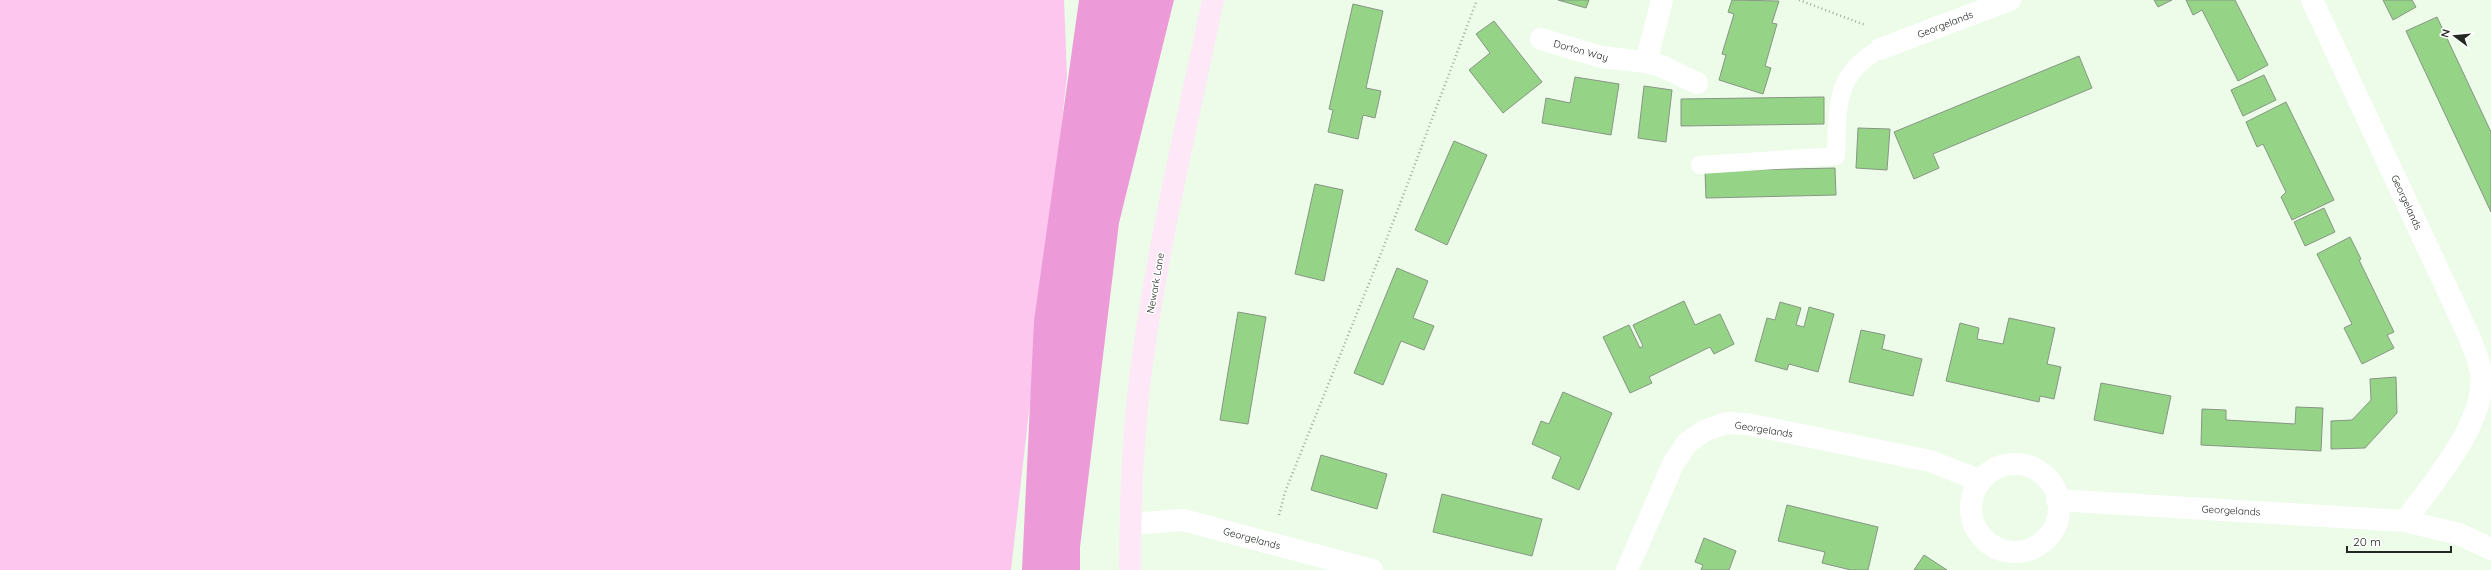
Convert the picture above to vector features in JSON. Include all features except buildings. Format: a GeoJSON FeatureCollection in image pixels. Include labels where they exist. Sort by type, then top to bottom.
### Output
{"type":"FeatureCollection","features":[{"type":"Feature","properties":{"kind":"main road","name":"Newark Lane"},"geometry":{"type":"LineString","coordinates":[[1130,570],[1133,441],[1144,349],[1157,271],[1213,0]]}},
{"type":"Feature","properties":{"kind":"street"},"geometry":{"type":"LineString","coordinates":[[1646,62],[1662,0]]}},
{"type":"Feature","properties":{"kind":"street","name":"Georgelands"},"geometry":{"type":"LineString","coordinates":[[1880,49],[2010,0]]}},
{"type":"Feature","properties":{"kind":"street","name":"Georgelands"},"geometry":{"type":"LineString","coordinates":[[2312,0],[2469,336],[2481,374],[2483,411],[2455,453],[2405,520]]}},
{"type":"Feature","properties":{"kind":"street","name":"Dorton Way"},"geometry":{"type":"LineString","coordinates":[[1541,39],[1601,57],[1646,62],[1660,66],[1697,83]]}},
{"type":"Feature","properties":{"kind":"street","name":"Georgelands"},"geometry":{"type":"LineString","coordinates":[[1627,570],[1674,462],[1687,443],[1704,431],[1726,423],[1747,424],[1930,461],[1981,481]]}},
{"type":"Feature","properties":{"kind":"street"},"geometry":{"type":"LineString","coordinates":[[2018,464],[2034,469],[2047,479],[2056,492],[2059,509],[2056,525],[2047,538],[2035,548],[2020,552],[2003,551],[1989,544],[1981,537],[1972,518],[1971,502],[1976,487],[1981,481],[1987,474],[2001,466],[2018,464]]}},
{"type":"Feature","properties":{"kind":"street","name":"Georgelands"},"geometry":{"type":"LineString","coordinates":[[2057,500],[2405,520],[2459,534],[2491,549]]}},
{"type":"Feature","properties":{"kind":"street","name":"Georgelands"},"geometry":{"type":"LineString","coordinates":[[1130,524],[1183,520],[1372,570]]}},
{"type":"Feature","properties":{"kind":"lane"},"geometry":{"type":"LineString","coordinates":[[1700,166],[1836,156],[1839,103],[1844,85],[1851,70],[1864,58],[1880,49]]}},
{"type":"Feature","properties":{"kind":"path"},"geometry":{"type":"LineString","coordinates":[[1271,543],[1286,492],[1381,253],[1477,0]]}},
{"type":"Feature","properties":{"kind":"path"},"geometry":{"type":"LineString","coordinates":[[1799,0],[1905,40]]}},
{"type":"Feature","properties":{"kind":"shaded area"},"geometry":{"type":"Polygon","coordinates":[[[0,0],[1064,0],[1067,76],[1011,570],[0,570],[0,0]]]}},
{"type":"Feature","properties":{"kind":"shaded area"},"geometry":{"type":"Polygon","coordinates":[[[1079,0],[1174,0],[1119,223],[1080,547],[1080,570],[1022,570],[1034,321],[1079,0]]]}}]}
